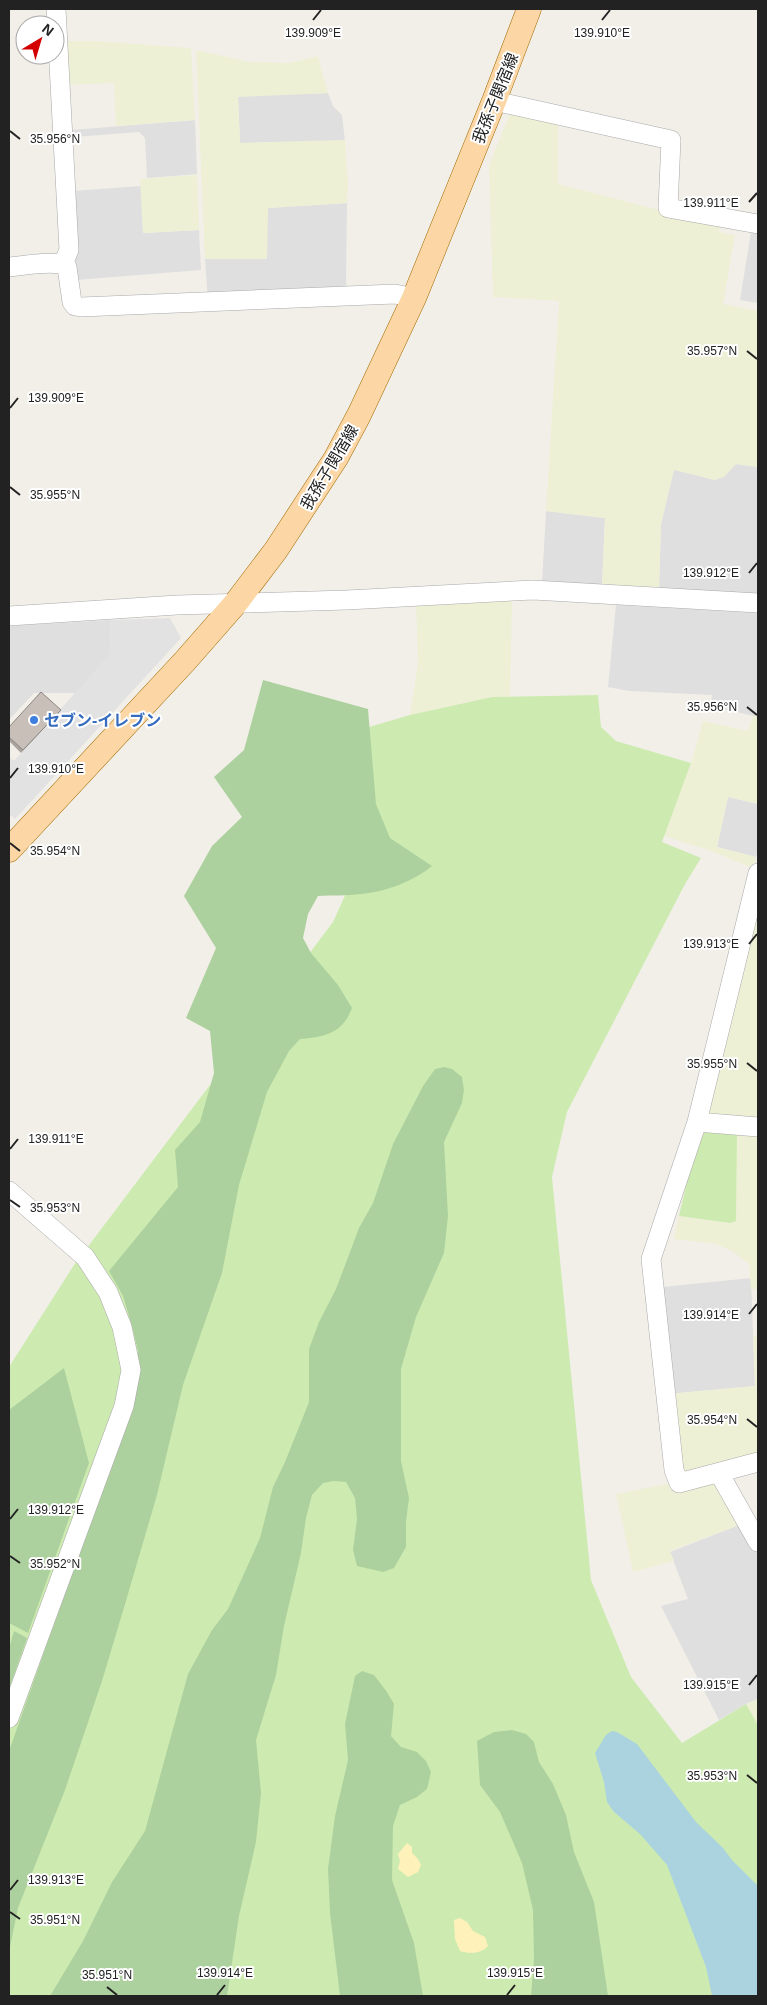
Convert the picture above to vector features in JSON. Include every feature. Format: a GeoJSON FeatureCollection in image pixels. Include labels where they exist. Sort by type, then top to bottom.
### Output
{"type":"FeatureCollection","features":[{"type":"Feature","properties":{"kind":"main road","name":"我孫子関宿線"},"geometry":{"type":"LineString","coordinates":[[9,850],[185,661],[235,604],[276,550],[336,458],[360,415],[414,298],[494,102],[529,9]]}},
{"type":"Feature","properties":{"kind":"street"},"geometry":{"type":"LineString","coordinates":[[56,9],[69,250],[63,264]]}},
{"type":"Feature","properties":{"kind":"street"},"geometry":{"type":"LineString","coordinates":[[494,102],[671,140],[668,208],[758,224]]}},
{"type":"Feature","properties":{"kind":"street"},"geometry":{"type":"LineString","coordinates":[[9,267],[53,263],[63,264],[67,267],[72,302],[75,306],[81,307],[395,294],[414,298]]}},
{"type":"Feature","properties":{"kind":"street"},"geometry":{"type":"LineString","coordinates":[[9,616],[533,590],[758,604]]}},
{"type":"Feature","properties":{"kind":"street"},"geometry":{"type":"LineString","coordinates":[[758,873],[697,1122],[651,1259],[674,1470],[679,1483],[758,1462]]}},
{"type":"Feature","properties":{"kind":"street"},"geometry":{"type":"LineString","coordinates":[[697,1122],[758,1127]]}},
{"type":"Feature","properties":{"kind":"street"},"geometry":{"type":"LineString","coordinates":[[9,1191],[85,1257],[108,1292],[122,1327],[131,1370],[124,1406],[9,1718]]}},
{"type":"Feature","properties":{"kind":"street"},"geometry":{"type":"LineString","coordinates":[[719,1473],[758,1542]]}},
{"type":"Feature","properties":{"kind":"shaded area"},"geometry":{"type":"Polygon","coordinates":[[[328,93],[333,106],[342,115],[345,141],[240,143],[238,96],[328,93]]]}},
{"type":"Feature","properties":{"kind":"shaded area"},"geometry":{"type":"Polygon","coordinates":[[[195,120],[197,174],[147,178],[145,138],[139,132],[74,137],[71,140],[71,130],[195,120]]]}},
{"type":"Feature","properties":{"kind":"shaded area"},"geometry":{"type":"Polygon","coordinates":[[[141,186],[143,233],[199,230],[201,270],[76,280],[73,191],[141,186]]]}},
{"type":"Feature","properties":{"kind":"shaded area"},"geometry":{"type":"Polygon","coordinates":[[[347,203],[346,284],[351,291],[208,301],[205,259],[267,259],[267,208],[347,203]]]}},
{"type":"Feature","properties":{"kind":"shaded area"},"geometry":{"type":"Polygon","coordinates":[[[752,226],[758,227],[758,303],[740,300],[752,226]]]}},
{"type":"Feature","properties":{"kind":"shaded area"},"geometry":{"type":"Polygon","coordinates":[[[736,464],[758,467],[758,596],[659,589],[661,524],[674,469],[715,480],[736,464]]]}},
{"type":"Feature","properties":{"kind":"shaded area"},"geometry":{"type":"Polygon","coordinates":[[[546,511],[605,518],[602,586],[542,583],[546,511]]]}},
{"type":"Feature","properties":{"kind":"shaded area"},"geometry":{"type":"Polygon","coordinates":[[[616,605],[758,613],[758,717],[711,706],[712,695],[629,691],[608,687],[616,605]]]}},
{"type":"Feature","properties":{"kind":"shaded area"},"geometry":{"type":"Polygon","coordinates":[[[170,618],[181,638],[15,819],[9,814],[9,757],[14,761],[111,653],[110,620],[170,618]]]}},
{"type":"Feature","properties":{"kind":"shaded area"},"geometry":{"type":"Polygon","coordinates":[[[110,620],[111,653],[76,693],[34,693],[9,720],[9,626],[110,620]]]}},
{"type":"Feature","properties":{"kind":"shaded area"},"geometry":{"type":"Polygon","coordinates":[[[728,797],[758,804],[758,846],[756,857],[717,847],[728,797]]]}},
{"type":"Feature","properties":{"kind":"shaded area"},"geometry":{"type":"Polygon","coordinates":[[[751,1278],[755,1386],[668,1394],[663,1287],[751,1278]]]}},
{"type":"Feature","properties":{"kind":"shaded area"},"geometry":{"type":"Polygon","coordinates":[[[742,1524],[758,1552],[758,1699],[719,1720],[661,1606],[688,1599],[670,1552],[742,1524]]]}},
{"type":"Feature","properties":{"kind":"green space"},"geometry":{"type":"Polygon","coordinates":[[[65,41],[95,41],[191,48],[195,120],[116,126],[114,83],[67,85],[65,41]]]}},
{"type":"Feature","properties":{"kind":"green space"},"geometry":{"type":"Polygon","coordinates":[[[196,50],[250,62],[290,63],[318,56],[328,93],[238,97],[240,143],[345,140],[348,184],[347,203],[268,208],[267,259],[205,259],[196,50]]]}},
{"type":"Feature","properties":{"kind":"green space"},"geometry":{"type":"Polygon","coordinates":[[[512,109],[558,117],[558,184],[663,211],[722,220],[719,232],[735,235],[723,304],[758,311],[758,467],[736,464],[724,477],[715,480],[674,470],[661,524],[659,589],[602,586],[605,518],[546,511],[559,301],[493,297],[489,165],[512,109]]]}},
{"type":"Feature","properties":{"kind":"green space"},"geometry":{"type":"Polygon","coordinates":[[[197,175],[199,230],[143,233],[140,179],[197,175]]]}},
{"type":"Feature","properties":{"kind":"green space"},"geometry":{"type":"Polygon","coordinates":[[[512,601],[510,697],[492,697],[410,715],[418,663],[416,603],[512,601]]]}},
{"type":"Feature","properties":{"kind":"green space"},"geometry":{"type":"Polygon","coordinates":[[[263,680],[368,709],[376,804],[390,838],[432,866],[408,881],[380,891],[356,895],[318,896],[308,914],[303,938],[311,953],[338,985],[352,1008],[344,1023],[332,1032],[317,1037],[300,1039],[289,1051],[267,1092],[239,1185],[222,1273],[183,1385],[157,1495],[102,1681],[65,1790],[18,1908],[9,1952],[9,1751],[111,1464],[138,1381],[138,1351],[132,1326],[123,1296],[109,1271],[178,1187],[175,1150],[200,1122],[214,1073],[210,1031],[186,1018],[216,948],[184,896],[212,846],[242,817],[214,777],[244,750],[263,680]]]}},
{"type":"Feature","properties":{"kind":"green space"},"geometry":{"type":"Polygon","coordinates":[[[598,695],[601,727],[616,741],[691,763],[662,842],[701,858],[685,884],[567,1112],[552,1177],[591,1580],[631,1677],[682,1743],[746,1704],[758,1725],[758,1996],[9,1996],[9,1367],[74,1265],[333,922],[357,869],[369,727],[410,715],[492,697],[598,695]]]}},
{"type":"Feature","properties":{"kind":"green space"},"geometry":{"type":"Polygon","coordinates":[[[753,716],[758,717],[758,804],[728,797],[717,847],[756,857],[753,868],[708,850],[664,836],[691,763],[703,721],[748,731],[753,716]]]}},
{"type":"Feature","properties":{"kind":"green space"},"geometry":{"type":"Polygon","coordinates":[[[758,880],[758,1125],[706,1120],[758,880]]]}},
{"type":"Feature","properties":{"kind":"green space"},"geometry":{"type":"Polygon","coordinates":[[[444,1067],[452,1069],[462,1077],[464,1090],[462,1103],[444,1142],[448,1216],[444,1253],[416,1317],[401,1369],[401,1461],[409,1498],[406,1522],[406,1547],[394,1568],[383,1572],[357,1566],[353,1550],[357,1519],[355,1498],[346,1482],[334,1481],[323,1483],[312,1495],[284,1626],[276,1675],[256,1740],[261,1793],[256,1842],[239,1916],[227,1996],[50,1996],[83,1941],[112,1882],[145,1831],[188,1674],[212,1630],[228,1609],[260,1538],[273,1487],[309,1402],[309,1349],[319,1322],[336,1289],[359,1228],[373,1203],[393,1144],[423,1086],[435,1069],[444,1067]]]}},
{"type":"Feature","properties":{"kind":"green space"},"geometry":{"type":"Polygon","coordinates":[[[699,1130],[737,1131],[736,1221],[730,1223],[679,1216],[699,1130]]]}},
{"type":"Feature","properties":{"kind":"green space"},"geometry":{"type":"Polygon","coordinates":[[[737,1131],[758,1132],[758,1289],[751,1289],[749,1264],[732,1251],[716,1244],[674,1239],[679,1216],[730,1223],[737,1131]]]}},
{"type":"Feature","properties":{"kind":"green space"},"geometry":{"type":"Polygon","coordinates":[[[753,1336],[758,1336],[758,1457],[680,1474],[668,1394],[755,1386],[753,1336]]]}},
{"type":"Feature","properties":{"kind":"green space"},"geometry":{"type":"Polygon","coordinates":[[[64,1368],[89,1463],[28,1633],[9,1623],[9,1410],[64,1368]]]}},
{"type":"Feature","properties":{"kind":"green space"},"geometry":{"type":"Polygon","coordinates":[[[715,1481],[742,1524],[670,1551],[674,1561],[633,1572],[616,1494],[672,1483],[715,1481]]]}},
{"type":"Feature","properties":{"kind":"green space"},"geometry":{"type":"Polygon","coordinates":[[[14,1631],[27,1638],[9,1689],[9,1649],[14,1631]]]}},
{"type":"Feature","properties":{"kind":"green space"},"geometry":{"type":"Polygon","coordinates":[[[362,1671],[374,1675],[394,1704],[391,1736],[401,1747],[417,1752],[426,1761],[431,1772],[427,1789],[417,1797],[400,1805],[393,1826],[392,1880],[414,1943],[423,1996],[340,1996],[330,1913],[328,1869],[335,1816],[348,1760],[345,1724],[355,1676],[362,1671]]]}},
{"type":"Feature","properties":{"kind":"green space"},"geometry":{"type":"Polygon","coordinates":[[[758,1699],[758,1725],[746,1704],[758,1699]]]}},
{"type":"Feature","properties":{"kind":"green space"},"geometry":{"type":"Polygon","coordinates":[[[512,1730],[526,1734],[534,1742],[539,1762],[553,1784],[566,1815],[574,1852],[594,1902],[608,1996],[531,1996],[534,1959],[533,1910],[522,1863],[500,1812],[480,1785],[477,1741],[494,1732],[512,1730]]]}},
{"type":"Feature","properties":{"kind":"sand"},"geometry":{"type":"Polygon","coordinates":[[[407,1843],[412,1847],[412,1853],[421,1865],[418,1872],[408,1877],[398,1869],[400,1861],[398,1854],[407,1843]]]}},
{"type":"Feature","properties":{"kind":"sand"},"geometry":{"type":"Polygon","coordinates":[[[460,1918],[467,1922],[473,1931],[485,1937],[488,1946],[485,1949],[475,1953],[460,1951],[455,1939],[454,1920],[460,1918]]]}},
{"type":"Feature","properties":{"kind":"water"},"geometry":{"type":"Polygon","coordinates":[[[612,1731],[637,1744],[696,1822],[758,1886],[758,1996],[712,1996],[706,1967],[667,1865],[640,1834],[614,1812],[607,1802],[604,1782],[595,1753],[606,1735],[612,1731]]]}},
{"type":"Feature","properties":{"kind":"building","name":"セブン-イレブン"},"geometry":{"type":"Polygon","coordinates":[[[41,692],[61,710],[23,750],[9,737],[9,727],[41,692]]]}},
{"type":"Feature","properties":{"kind":"place","name":"セブン-イレブン"},"geometry":{"type":"Point","coordinates":[34,720]}}]}
